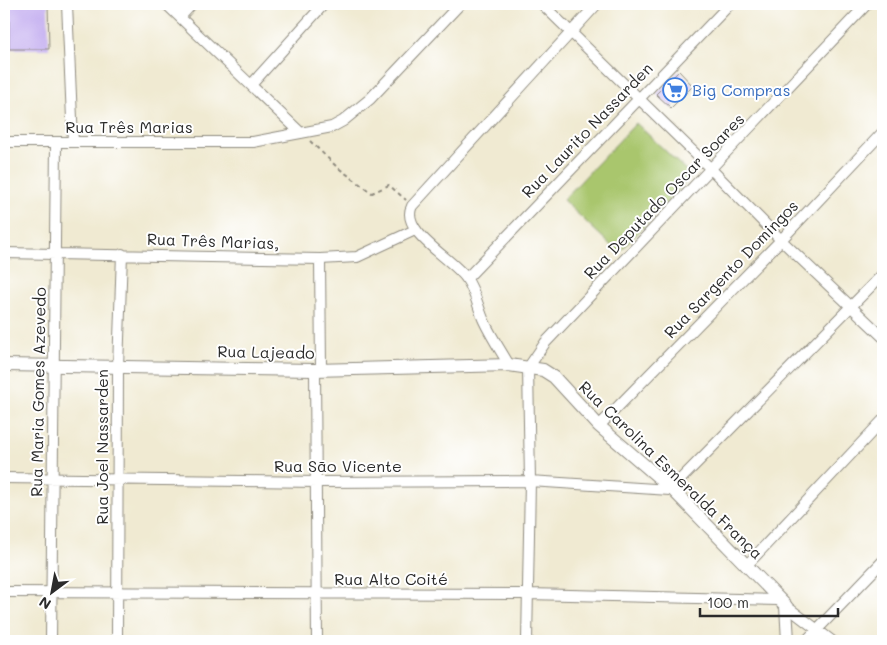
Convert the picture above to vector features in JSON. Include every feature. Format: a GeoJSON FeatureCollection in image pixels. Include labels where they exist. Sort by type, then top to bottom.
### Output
{"type":"FeatureCollection","features":[{"type":"Feature","properties":{"kind":"street"},"geometry":{"type":"LineString","coordinates":[[67,4],[73,142]]}},
{"type":"Feature","properties":{"kind":"street"},"geometry":{"type":"LineString","coordinates":[[166,4],[301,133],[332,126],[343,121],[370,99],[460,4]]}},
{"type":"Feature","properties":{"kind":"street"},"geometry":{"type":"LineString","coordinates":[[180,17],[192,4]]}},
{"type":"Feature","properties":{"kind":"street"},"geometry":{"type":"LineString","coordinates":[[251,85],[324,4]]}},
{"type":"Feature","properties":{"kind":"street"},"geometry":{"type":"LineString","coordinates":[[542,4],[781,240],[883,337]]}},
{"type":"Feature","properties":{"kind":"street"},"geometry":{"type":"LineString","coordinates":[[509,365],[484,321],[467,278],[415,230],[408,219],[412,206],[597,4]]}},
{"type":"Feature","properties":{"kind":"street","name":"Rua Laurito Nassarden"},"geometry":{"type":"LineString","coordinates":[[467,278],[730,4]]}},
{"type":"Feature","properties":{"kind":"street","name":"Rua Deputado Oscar Soares"},"geometry":{"type":"LineString","coordinates":[[528,368],[545,343],[867,4]]}},
{"type":"Feature","properties":{"kind":"street","name":"Rua Sargento Domingos"},"geometry":{"type":"LineString","coordinates":[[599,426],[781,240],[883,132]]}},
{"type":"Feature","properties":{"kind":"street","name":"Rua Três Marias"},"geometry":{"type":"LineString","coordinates":[[4,142],[253,142],[301,133]]}},
{"type":"Feature","properties":{"kind":"street","name":"Rua Maria Gomes Azevedo"},"geometry":{"type":"LineString","coordinates":[[51,641],[56,142]]}},
{"type":"Feature","properties":{"kind":"street","name":"Rua Três Marias,"},"geometry":{"type":"LineString","coordinates":[[4,253],[54,252],[320,259],[357,257],[415,230]]}},
{"type":"Feature","properties":{"kind":"street","name":"Rua Joel Nassarden"},"geometry":{"type":"LineString","coordinates":[[117,641],[118,367],[122,254]]}},
{"type":"Feature","properties":{"kind":"street"},"geometry":{"type":"LineString","coordinates":[[317,641],[320,259]]}},
{"type":"Feature","properties":{"kind":"street"},"geometry":{"type":"LineString","coordinates":[[672,489],[883,274]]}},
{"type":"Feature","properties":{"kind":"street","name":"Rua Lajeado"},"geometry":{"type":"LineString","coordinates":[[4,365],[318,370],[509,365],[528,368]]}},
{"type":"Feature","properties":{"kind":"street"},"geometry":{"type":"LineString","coordinates":[[528,368],[530,481],[528,641]]}},
{"type":"Feature","properties":{"kind":"street","name":"Rua Carolina Esmeralda França"},"geometry":{"type":"LineString","coordinates":[[528,368],[543,370],[554,376],[599,426],[672,489],[782,603],[816,631],[832,641]]}},
{"type":"Feature","properties":{"kind":"street"},"geometry":{"type":"LineString","coordinates":[[746,566],[883,420]]}},
{"type":"Feature","properties":{"kind":"street","name":"Rua São Vicente"},"geometry":{"type":"LineString","coordinates":[[4,478],[317,482],[530,481],[665,491],[672,489]]}},
{"type":"Feature","properties":{"kind":"street"},"geometry":{"type":"LineString","coordinates":[[806,641],[883,561]]}},
{"type":"Feature","properties":{"kind":"street","name":"Rua Alto Coité"},"geometry":{"type":"LineString","coordinates":[[4,592],[528,594],[782,603]]}},
{"type":"Feature","properties":{"kind":"street"},"geometry":{"type":"LineString","coordinates":[[782,603],[788,641]]}},
{"type":"Feature","properties":{"kind":"path"},"geometry":{"type":"LineString","coordinates":[[301,133],[337,167],[372,192],[389,184],[399,191],[412,206]]}},
{"type":"Feature","properties":{"kind":"green space"},"geometry":{"type":"Polygon","coordinates":[[[636,123],[692,176],[619,253],[563,200],[636,123]]]}},
{"type":"Feature","properties":{"kind":"building"},"geometry":{"type":"Polygon","coordinates":[[[9,4],[48,4],[49,49],[9,49],[9,4]]]}},
{"type":"Feature","properties":{"kind":"building","name":"Big Compras"},"geometry":{"type":"Polygon","coordinates":[[[679,71],[693,86],[671,108],[656,94],[679,71]]]}},
{"type":"Feature","properties":{"kind":"place","name":"Big Compras"},"geometry":{"type":"Point","coordinates":[675,90]}}]}
